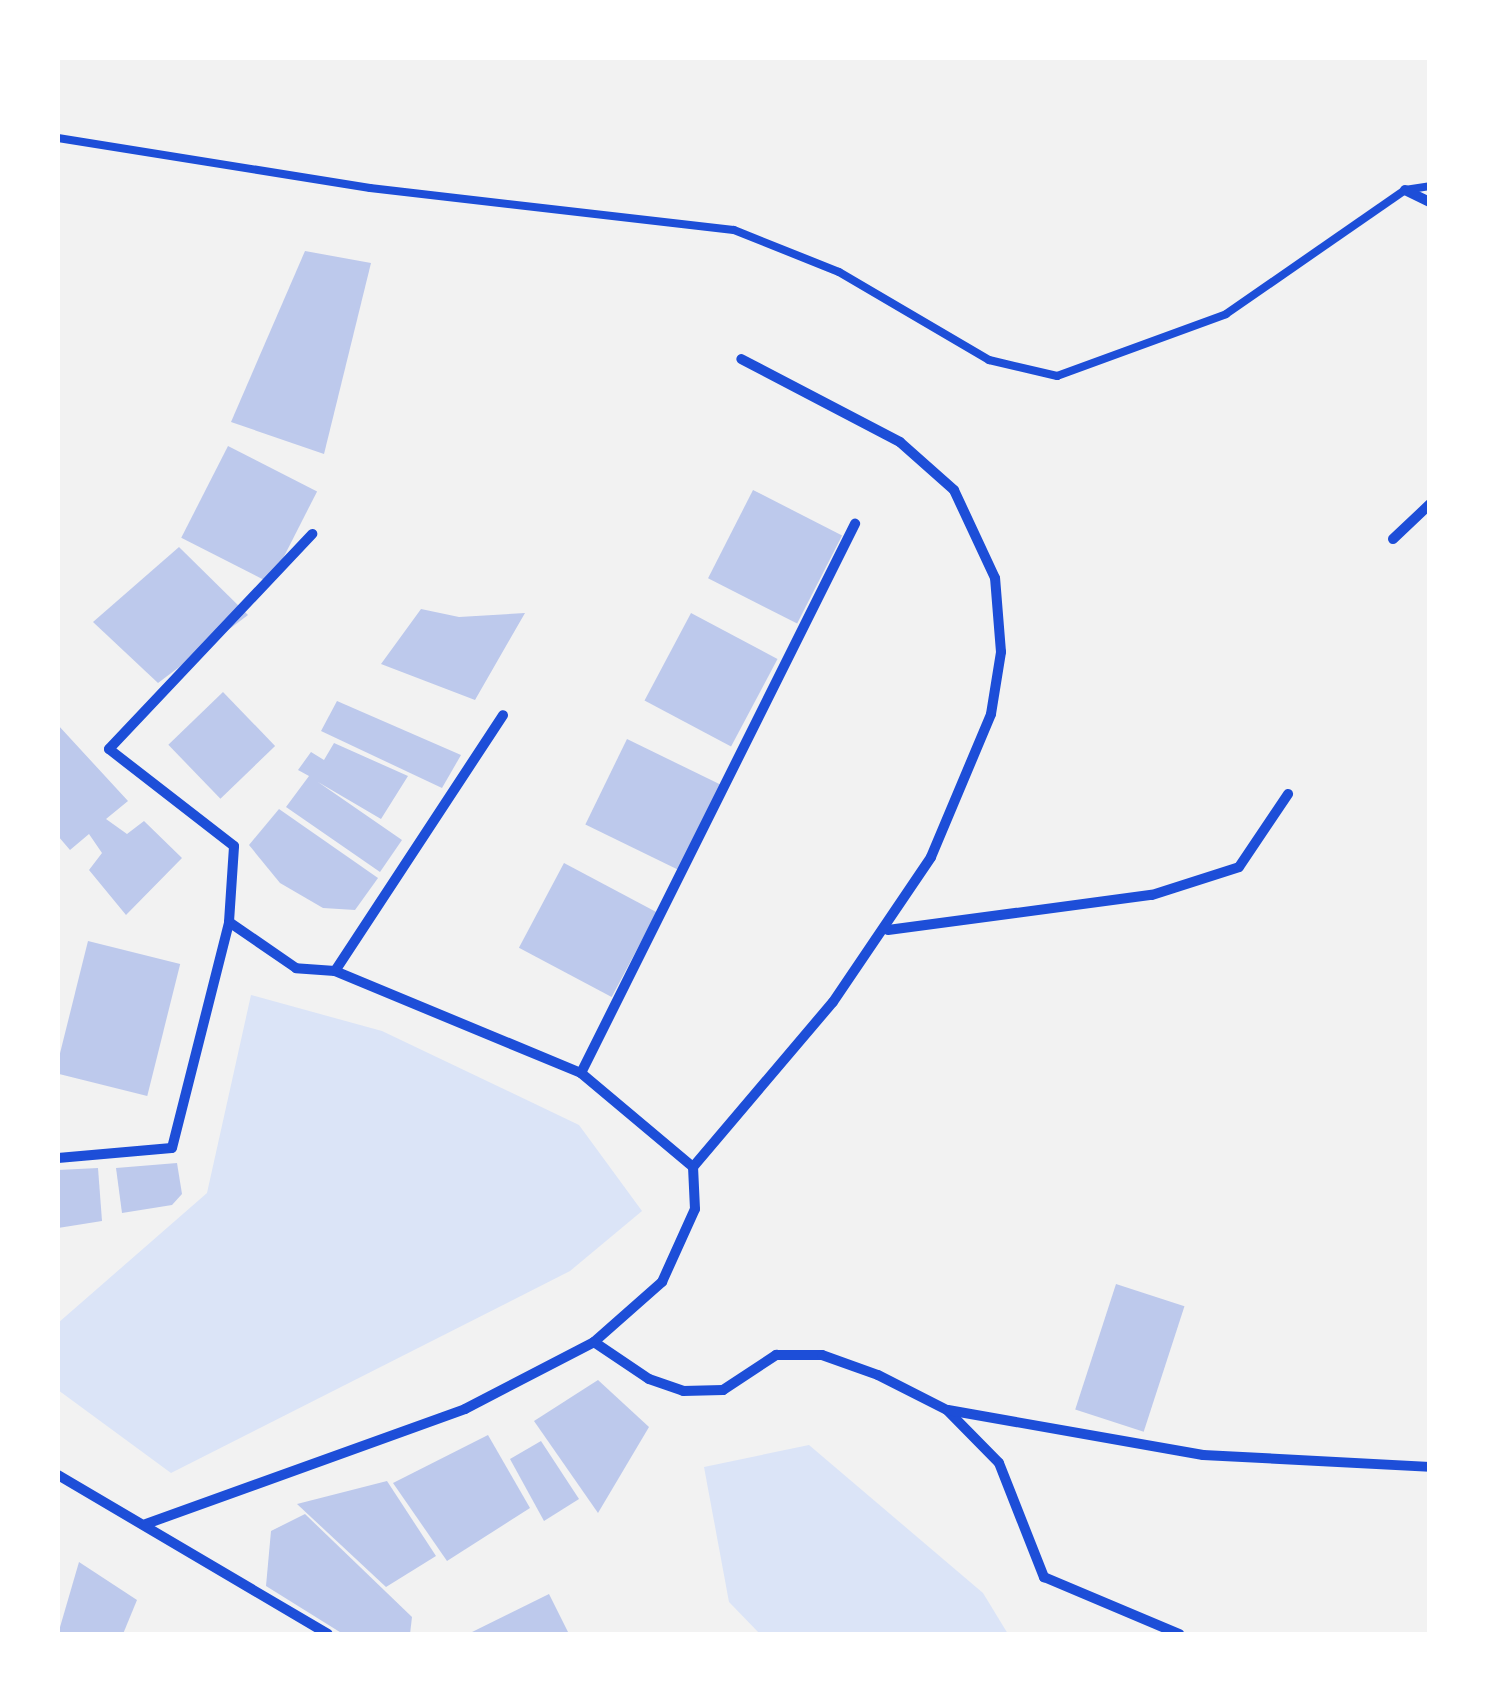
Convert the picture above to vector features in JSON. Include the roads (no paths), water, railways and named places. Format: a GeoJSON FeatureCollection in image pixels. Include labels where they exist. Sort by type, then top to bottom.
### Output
{"type":"FeatureCollection","features":[{"type":"Feature","properties":{"kind":"street"},"geometry":{"type":"LineString","coordinates":[[1404,190],[1430,202]]}},
{"type":"Feature","properties":{"kind":"street"},"geometry":{"type":"LineString","coordinates":[[146,1524],[465,1410],[594,1342],[662,1282],[695,1209],[693,1166],[888,930],[932,858],[991,714],[1001,652],[995,578],[954,490],[900,442],[740,359]]}},
{"type":"Feature","properties":{"kind":"street"},"geometry":{"type":"LineString","coordinates":[[1392,540],[1430,504]]}},
{"type":"Feature","properties":{"kind":"street"},"geometry":{"type":"LineString","coordinates":[[581,1073],[856,524]]}},
{"type":"Feature","properties":{"kind":"street"},"geometry":{"type":"LineString","coordinates":[[58,1158],[172,1148],[229,922],[234,846],[109,749],[312,534]]}},
{"type":"Feature","properties":{"kind":"street"},"geometry":{"type":"LineString","coordinates":[[335,971],[504,716]]}},
{"type":"Feature","properties":{"kind":"street"},"geometry":{"type":"LineString","coordinates":[[888,930],[1152,895],[1239,868],[1288,794]]}},
{"type":"Feature","properties":{"kind":"street"},"geometry":{"type":"LineString","coordinates":[[229,922],[296,968],[335,971],[581,1073],[693,1166]]}},
{"type":"Feature","properties":{"kind":"street"},"geometry":{"type":"LineString","coordinates":[[594,1342],[649,1379],[684,1391],[723,1390],[776,1355],[822,1354],[946,1410],[1203,1455],[1430,1467]]}},
{"type":"Feature","properties":{"kind":"street"},"geometry":{"type":"LineString","coordinates":[[946,1410],[999,1463],[1044,1576],[1176,1633]]}},
{"type":"Feature","properties":{"kind":"street"},"geometry":{"type":"LineString","coordinates":[[58,1476],[146,1524],[328,1634]]}},
{"type":"Feature","properties":{"kind":"lane"},"geometry":{"type":"LineString","coordinates":[[58,138],[370,188],[734,230],[839,272],[988,360],[1057,376],[1226,314],[1404,190],[1430,186]]}}]}
